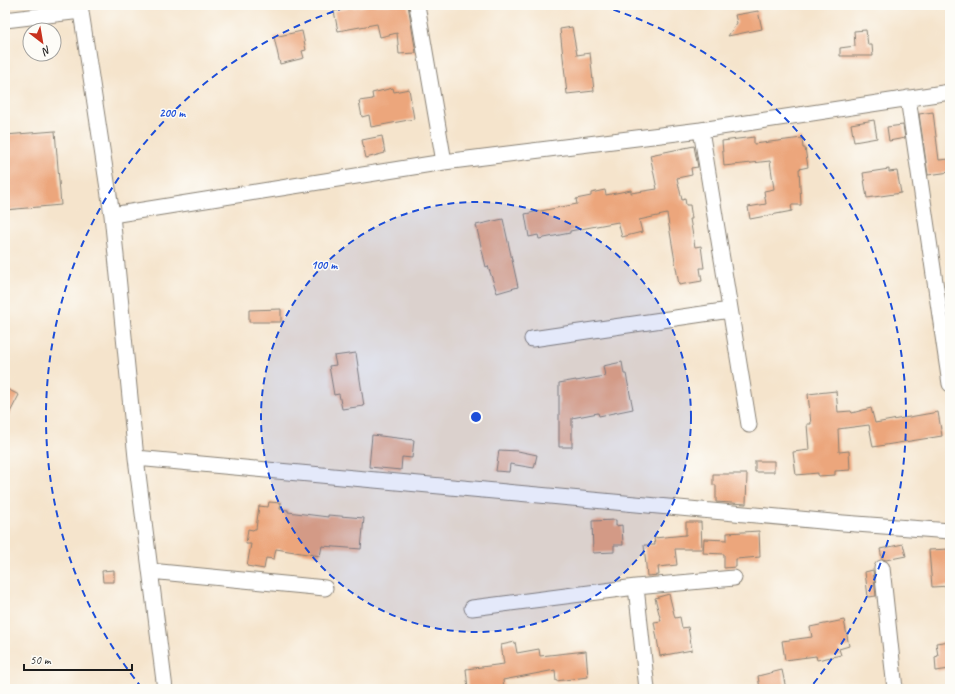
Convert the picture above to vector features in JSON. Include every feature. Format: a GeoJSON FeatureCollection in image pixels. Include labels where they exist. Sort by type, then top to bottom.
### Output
{"type":"FeatureCollection","features":[{"type":"Feature","properties":{"kind":"street"},"geometry":{"type":"LineString","coordinates":[[417,5],[444,162]]}},
{"type":"Feature","properties":{"kind":"street"},"geometry":{"type":"LineString","coordinates":[[5,20],[80,8],[112,215],[136,458],[165,689]]}},
{"type":"Feature","properties":{"kind":"street"},"geometry":{"type":"LineString","coordinates":[[112,215],[444,162],[701,130],[950,92]]}},
{"type":"Feature","properties":{"kind":"street"},"geometry":{"type":"LineString","coordinates":[[908,98],[950,384]]}},
{"type":"Feature","properties":{"kind":"street"},"geometry":{"type":"LineString","coordinates":[[701,130],[749,425]]}},
{"type":"Feature","properties":{"kind":"street"},"geometry":{"type":"LineString","coordinates":[[532,339],[730,310]]}},
{"type":"Feature","properties":{"kind":"street"},"geometry":{"type":"LineString","coordinates":[[136,458],[819,521],[950,531]]}},
{"type":"Feature","properties":{"kind":"street"},"geometry":{"type":"LineString","coordinates":[[882,568],[895,689]]}},
{"type":"Feature","properties":{"kind":"street"},"geometry":{"type":"LineString","coordinates":[[150,571],[325,588]]}},
{"type":"Feature","properties":{"kind":"street"},"geometry":{"type":"LineString","coordinates":[[472,608],[636,587],[734,578]]}},
{"type":"Feature","properties":{"kind":"street"},"geometry":{"type":"LineString","coordinates":[[636,587],[647,689]]}},
{"type":"Feature","properties":{"kind":"building"},"geometry":{"type":"Polygon","coordinates":[[[371,5],[408,5],[416,53],[399,54],[397,33],[380,37],[377,24],[338,31],[334,11],[371,5]]]}},
{"type":"Feature","properties":{"kind":"building"},"geometry":{"type":"Polygon","coordinates":[[[758,11],[762,29],[728,36],[737,23],[735,15],[758,11]]]}},
{"type":"Feature","properties":{"kind":"building"},"geometry":{"type":"Polygon","coordinates":[[[572,27],[577,55],[590,53],[594,91],[567,94],[560,29],[572,27]]]}},
{"type":"Feature","properties":{"kind":"building"},"geometry":{"type":"Polygon","coordinates":[[[866,30],[868,45],[872,45],[873,56],[840,56],[840,48],[855,46],[854,31],[866,30]]]}},
{"type":"Feature","properties":{"kind":"building"},"geometry":{"type":"Polygon","coordinates":[[[302,31],[306,50],[302,51],[304,58],[280,64],[274,37],[302,31]]]}},
{"type":"Feature","properties":{"kind":"building"},"geometry":{"type":"Polygon","coordinates":[[[393,88],[394,92],[409,89],[414,119],[371,127],[369,115],[362,117],[359,101],[373,99],[372,93],[393,88]]]}},
{"type":"Feature","properties":{"kind":"building"},"geometry":{"type":"Polygon","coordinates":[[[933,112],[939,160],[950,159],[950,172],[928,175],[919,114],[933,112]]]}},
{"type":"Feature","properties":{"kind":"building"},"geometry":{"type":"Polygon","coordinates":[[[874,120],[877,138],[854,142],[851,124],[874,120]]]}},
{"type":"Feature","properties":{"kind":"building"},"geometry":{"type":"Polygon","coordinates":[[[903,125],[905,138],[889,141],[887,127],[903,125]]]}},
{"type":"Feature","properties":{"kind":"building"},"geometry":{"type":"Polygon","coordinates":[[[55,131],[61,205],[5,210],[5,135],[55,131]]]}},
{"type":"Feature","properties":{"kind":"building"},"geometry":{"type":"Polygon","coordinates":[[[382,136],[385,153],[366,158],[362,140],[382,136]]]}},
{"type":"Feature","properties":{"kind":"building"},"geometry":{"type":"Polygon","coordinates":[[[754,137],[754,144],[802,138],[808,167],[799,169],[801,205],[791,205],[792,211],[750,219],[748,207],[766,204],[764,191],[774,189],[770,161],[724,166],[722,141],[754,137]]]}},
{"type":"Feature","properties":{"kind":"building"},"geometry":{"type":"Polygon","coordinates":[[[694,146],[698,167],[691,168],[692,175],[677,178],[682,200],[685,199],[686,205],[690,205],[692,219],[690,219],[695,247],[701,246],[704,268],[700,268],[702,281],[679,285],[667,214],[639,220],[642,232],[622,237],[618,222],[570,231],[570,233],[539,239],[538,235],[529,237],[525,214],[577,204],[576,199],[591,196],[591,193],[605,190],[606,195],[631,190],[631,193],[657,189],[650,155],[694,146]]]}},
{"type":"Feature","properties":{"kind":"building"},"geometry":{"type":"Polygon","coordinates":[[[889,169],[889,172],[897,171],[901,193],[867,198],[863,173],[889,169]]]}},
{"type":"Feature","properties":{"kind":"building"},"geometry":{"type":"Polygon","coordinates":[[[503,219],[518,287],[497,293],[488,266],[486,267],[476,225],[503,219]]]}},
{"type":"Feature","properties":{"kind":"building"},"geometry":{"type":"Polygon","coordinates":[[[281,309],[281,322],[249,322],[249,310],[281,309]]]}},
{"type":"Feature","properties":{"kind":"building"},"geometry":{"type":"Polygon","coordinates":[[[356,353],[364,406],[342,409],[339,394],[334,395],[329,366],[336,365],[334,356],[356,353]]]}},
{"type":"Feature","properties":{"kind":"building"},"geometry":{"type":"Polygon","coordinates":[[[622,362],[633,409],[599,416],[598,413],[572,418],[572,447],[559,447],[559,383],[605,376],[603,366],[622,362]]]}},
{"type":"Feature","properties":{"kind":"building"},"geometry":{"type":"Polygon","coordinates":[[[5,388],[19,395],[5,422],[5,388]]]}},
{"type":"Feature","properties":{"kind":"building"},"geometry":{"type":"Polygon","coordinates":[[[836,391],[838,412],[851,411],[852,413],[871,408],[875,423],[938,412],[942,436],[873,447],[869,425],[838,429],[839,452],[849,451],[850,470],[835,471],[835,475],[818,476],[818,473],[796,475],[793,452],[809,450],[807,424],[811,424],[808,394],[836,391]]]}},
{"type":"Feature","properties":{"kind":"building"},"geometry":{"type":"Polygon","coordinates":[[[372,435],[414,440],[412,458],[402,457],[401,470],[369,467],[372,435]]]}},
{"type":"Feature","properties":{"kind":"building"},"geometry":{"type":"Polygon","coordinates":[[[499,450],[518,451],[537,455],[534,468],[510,464],[509,472],[496,471],[499,450]]]}},
{"type":"Feature","properties":{"kind":"building"},"geometry":{"type":"Polygon","coordinates":[[[755,461],[774,461],[774,472],[755,472],[755,461]]]}},
{"type":"Feature","properties":{"kind":"building"},"geometry":{"type":"Polygon","coordinates":[[[713,474],[747,474],[746,504],[716,502],[716,485],[713,485],[713,474]]]}},
{"type":"Feature","properties":{"kind":"building"},"geometry":{"type":"Polygon","coordinates":[[[269,502],[281,503],[280,509],[288,510],[288,512],[328,517],[328,515],[364,518],[361,549],[322,546],[320,556],[276,549],[274,559],[266,558],[264,569],[247,566],[251,544],[246,544],[248,529],[256,529],[259,506],[268,507],[269,502]]]}},
{"type":"Feature","properties":{"kind":"building"},"geometry":{"type":"Polygon","coordinates":[[[616,520],[616,526],[622,525],[623,545],[614,545],[614,552],[593,553],[592,521],[616,520]]]}},
{"type":"Feature","properties":{"kind":"building"},"geometry":{"type":"Polygon","coordinates":[[[686,522],[701,522],[702,549],[675,549],[677,565],[658,567],[659,575],[647,576],[644,545],[655,545],[654,538],[686,535],[686,522]]]}},
{"type":"Feature","properties":{"kind":"building"},"geometry":{"type":"Polygon","coordinates":[[[759,531],[760,557],[736,559],[736,567],[724,568],[724,554],[703,553],[704,539],[727,540],[727,533],[759,531]]]}},
{"type":"Feature","properties":{"kind":"building"},"geometry":{"type":"Polygon","coordinates":[[[903,544],[906,556],[886,560],[882,559],[880,549],[903,544]]]}},
{"type":"Feature","properties":{"kind":"building"},"geometry":{"type":"Polygon","coordinates":[[[950,549],[950,586],[932,587],[929,550],[950,549]]]}},
{"type":"Feature","properties":{"kind":"building"},"geometry":{"type":"Polygon","coordinates":[[[114,570],[114,582],[103,582],[102,571],[114,570]]]}},
{"type":"Feature","properties":{"kind":"building"},"geometry":{"type":"Polygon","coordinates":[[[873,570],[876,596],[868,597],[865,572],[873,570]]]}},
{"type":"Feature","properties":{"kind":"building"},"geometry":{"type":"Polygon","coordinates":[[[669,594],[675,618],[680,617],[682,628],[688,627],[692,650],[660,656],[654,622],[661,621],[655,598],[669,594]]]}},
{"type":"Feature","properties":{"kind":"building"},"geometry":{"type":"Polygon","coordinates":[[[844,620],[849,646],[839,649],[841,655],[817,660],[816,656],[785,660],[782,641],[812,637],[810,627],[844,620]]]}},
{"type":"Feature","properties":{"kind":"building"},"geometry":{"type":"Polygon","coordinates":[[[950,641],[950,669],[936,671],[935,657],[938,656],[936,643],[950,641]]]}},
{"type":"Feature","properties":{"kind":"building"},"geometry":{"type":"Polygon","coordinates":[[[515,642],[517,653],[539,649],[540,656],[586,651],[588,677],[556,681],[555,670],[503,680],[504,689],[468,689],[466,669],[504,664],[501,645],[515,642]]]}},
{"type":"Feature","properties":{"kind":"building"},"geometry":{"type":"Polygon","coordinates":[[[782,670],[786,689],[760,689],[758,676],[782,670]]]}}]}
